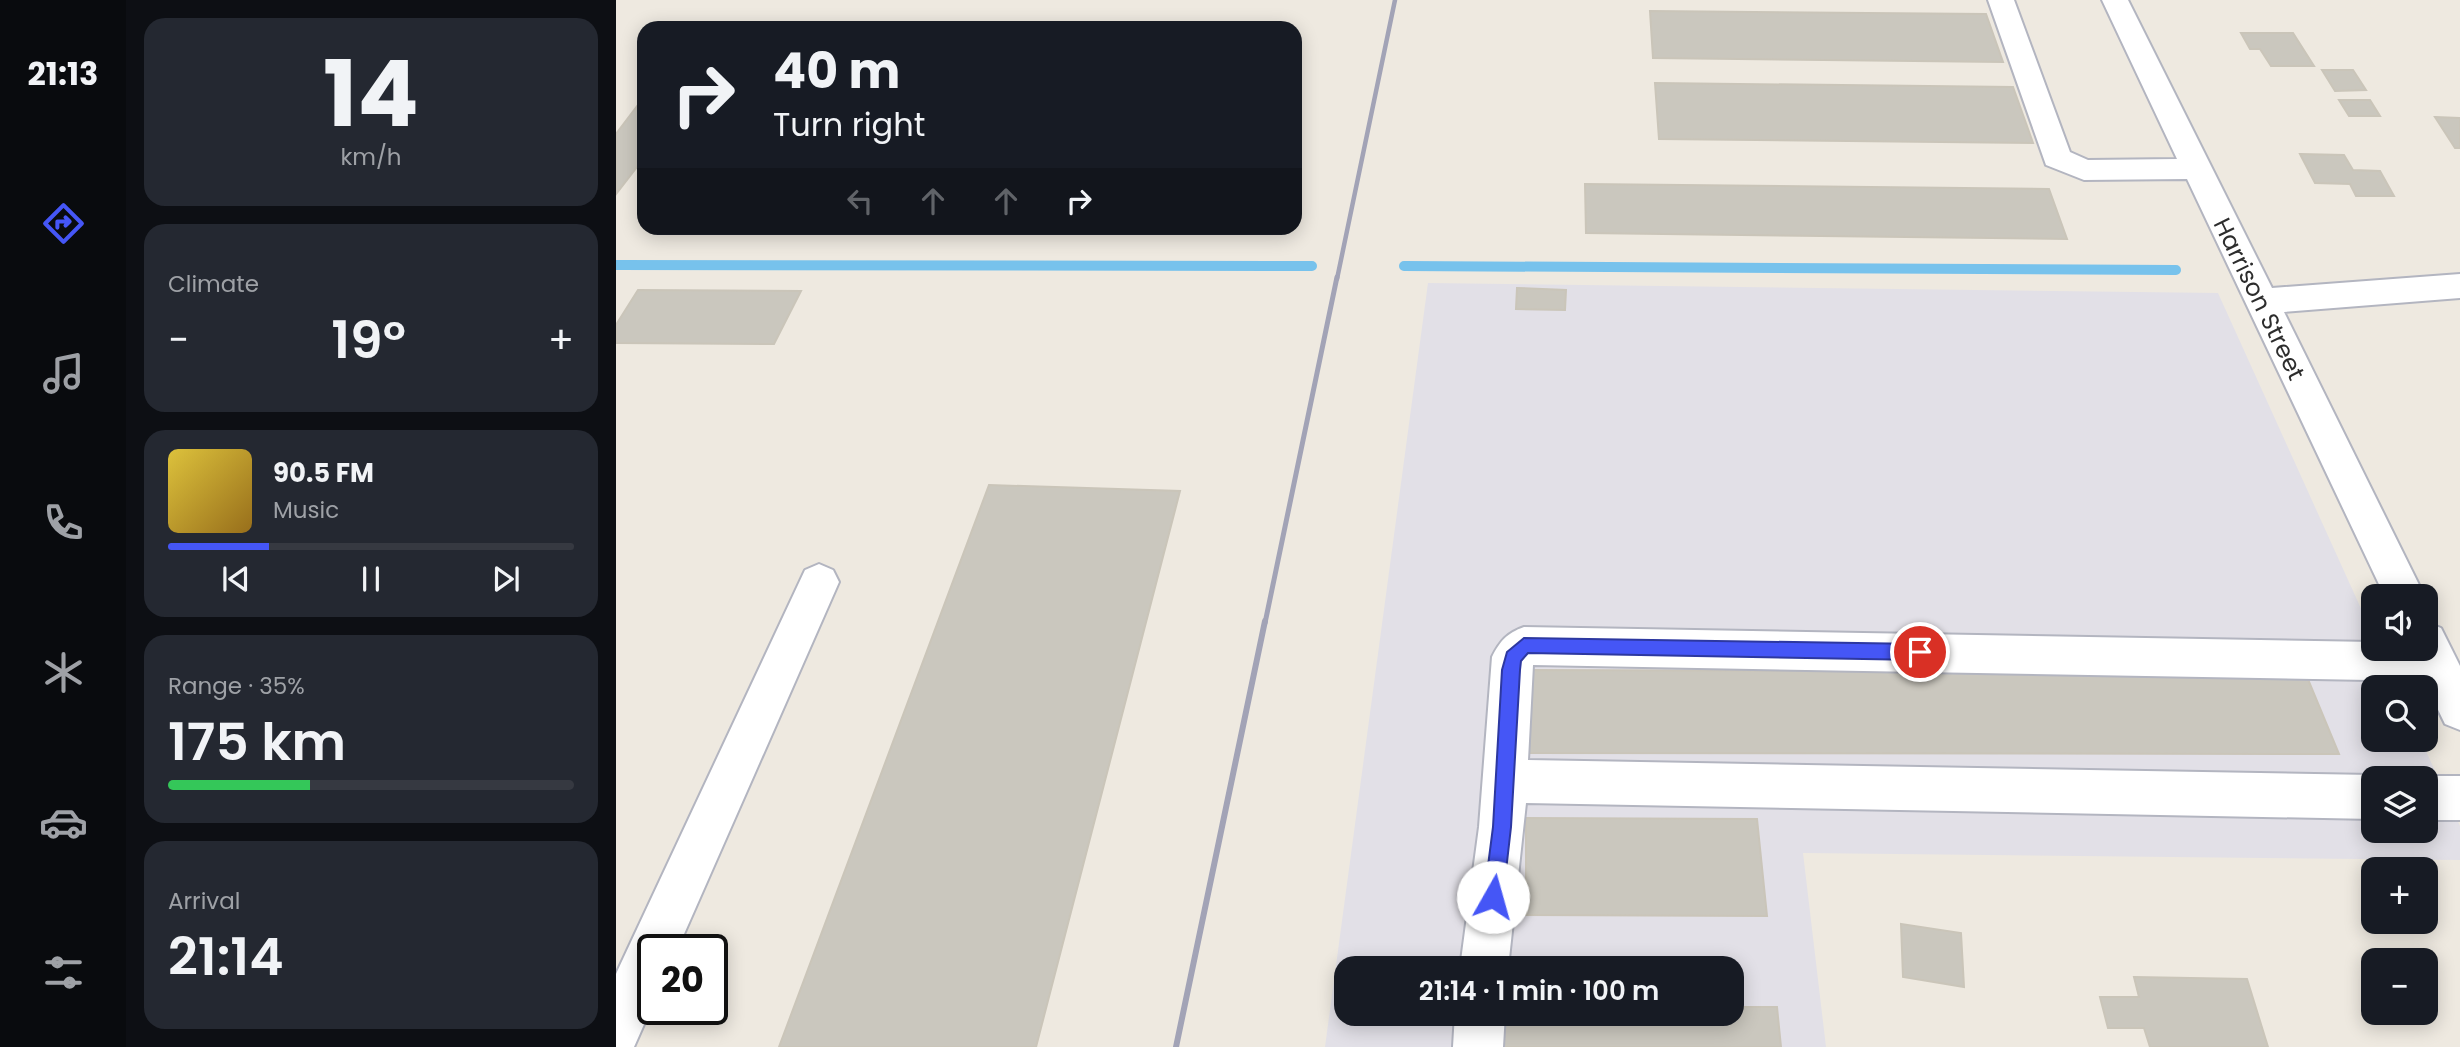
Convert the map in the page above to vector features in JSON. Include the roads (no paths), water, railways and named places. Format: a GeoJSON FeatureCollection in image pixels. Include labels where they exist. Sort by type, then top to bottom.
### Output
{"type":"FeatureCollection","features":[{"type":"Feature","properties":{"kind":"street"},"geometry":{"type":"LineString","coordinates":[[2001,0],[2057,158],[2084,170],[2197,169]]}},
{"type":"Feature","properties":{"kind":"street","name":"Harrison Street"},"geometry":{"type":"LineString","coordinates":[[2115,0],[2399,584]]}},
{"type":"Feature","properties":{"kind":"street"},"geometry":{"type":"LineString","coordinates":[[2259,301],[2311,299],[2411,286],[2460,286]]}},
{"type":"Feature","properties":{"kind":"street"},"geometry":{"type":"LineString","coordinates":[[616,1030],[819,583]]}},
{"type":"Feature","properties":{"kind":"street"},"geometry":{"type":"LineString","coordinates":[[1485,956],[1505,781],[1511,670],[1513,657],[1524,646],[2361,651]]}},
{"type":"Feature","properties":{"kind":"street"},"geometry":{"type":"LineString","coordinates":[[2436,661],[2460,710]]}},
{"type":"Feature","properties":{"kind":"street"},"geometry":{"type":"LineString","coordinates":[[1505,781],[2361,797]]}},
{"type":"Feature","properties":{"kind":"street"},"geometry":{"type":"LineString","coordinates":[[2438,798],[2460,798]]}},
{"type":"Feature","properties":{"kind":"street"},"geometry":{"type":"LineString","coordinates":[[1478,1047],[1479,1026]]}},
{"type":"Feature","properties":{"kind":"waterway"},"geometry":{"type":"LineString","coordinates":[[616,265],[1312,266]]}},
{"type":"Feature","properties":{"kind":"waterway"},"geometry":{"type":"LineString","coordinates":[[1404,266],[2176,270]]}},
{"type":"Feature","properties":{"kind":"railway"},"geometry":{"type":"LineString","coordinates":[[1337,279],[1395,0]]}},
{"type":"Feature","properties":{"kind":"railway"},"geometry":{"type":"LineString","coordinates":[[1265,623],[1337,277]]}},
{"type":"Feature","properties":{"kind":"railway"},"geometry":{"type":"LineString","coordinates":[[1176,1047],[1265,621]]}}]}
